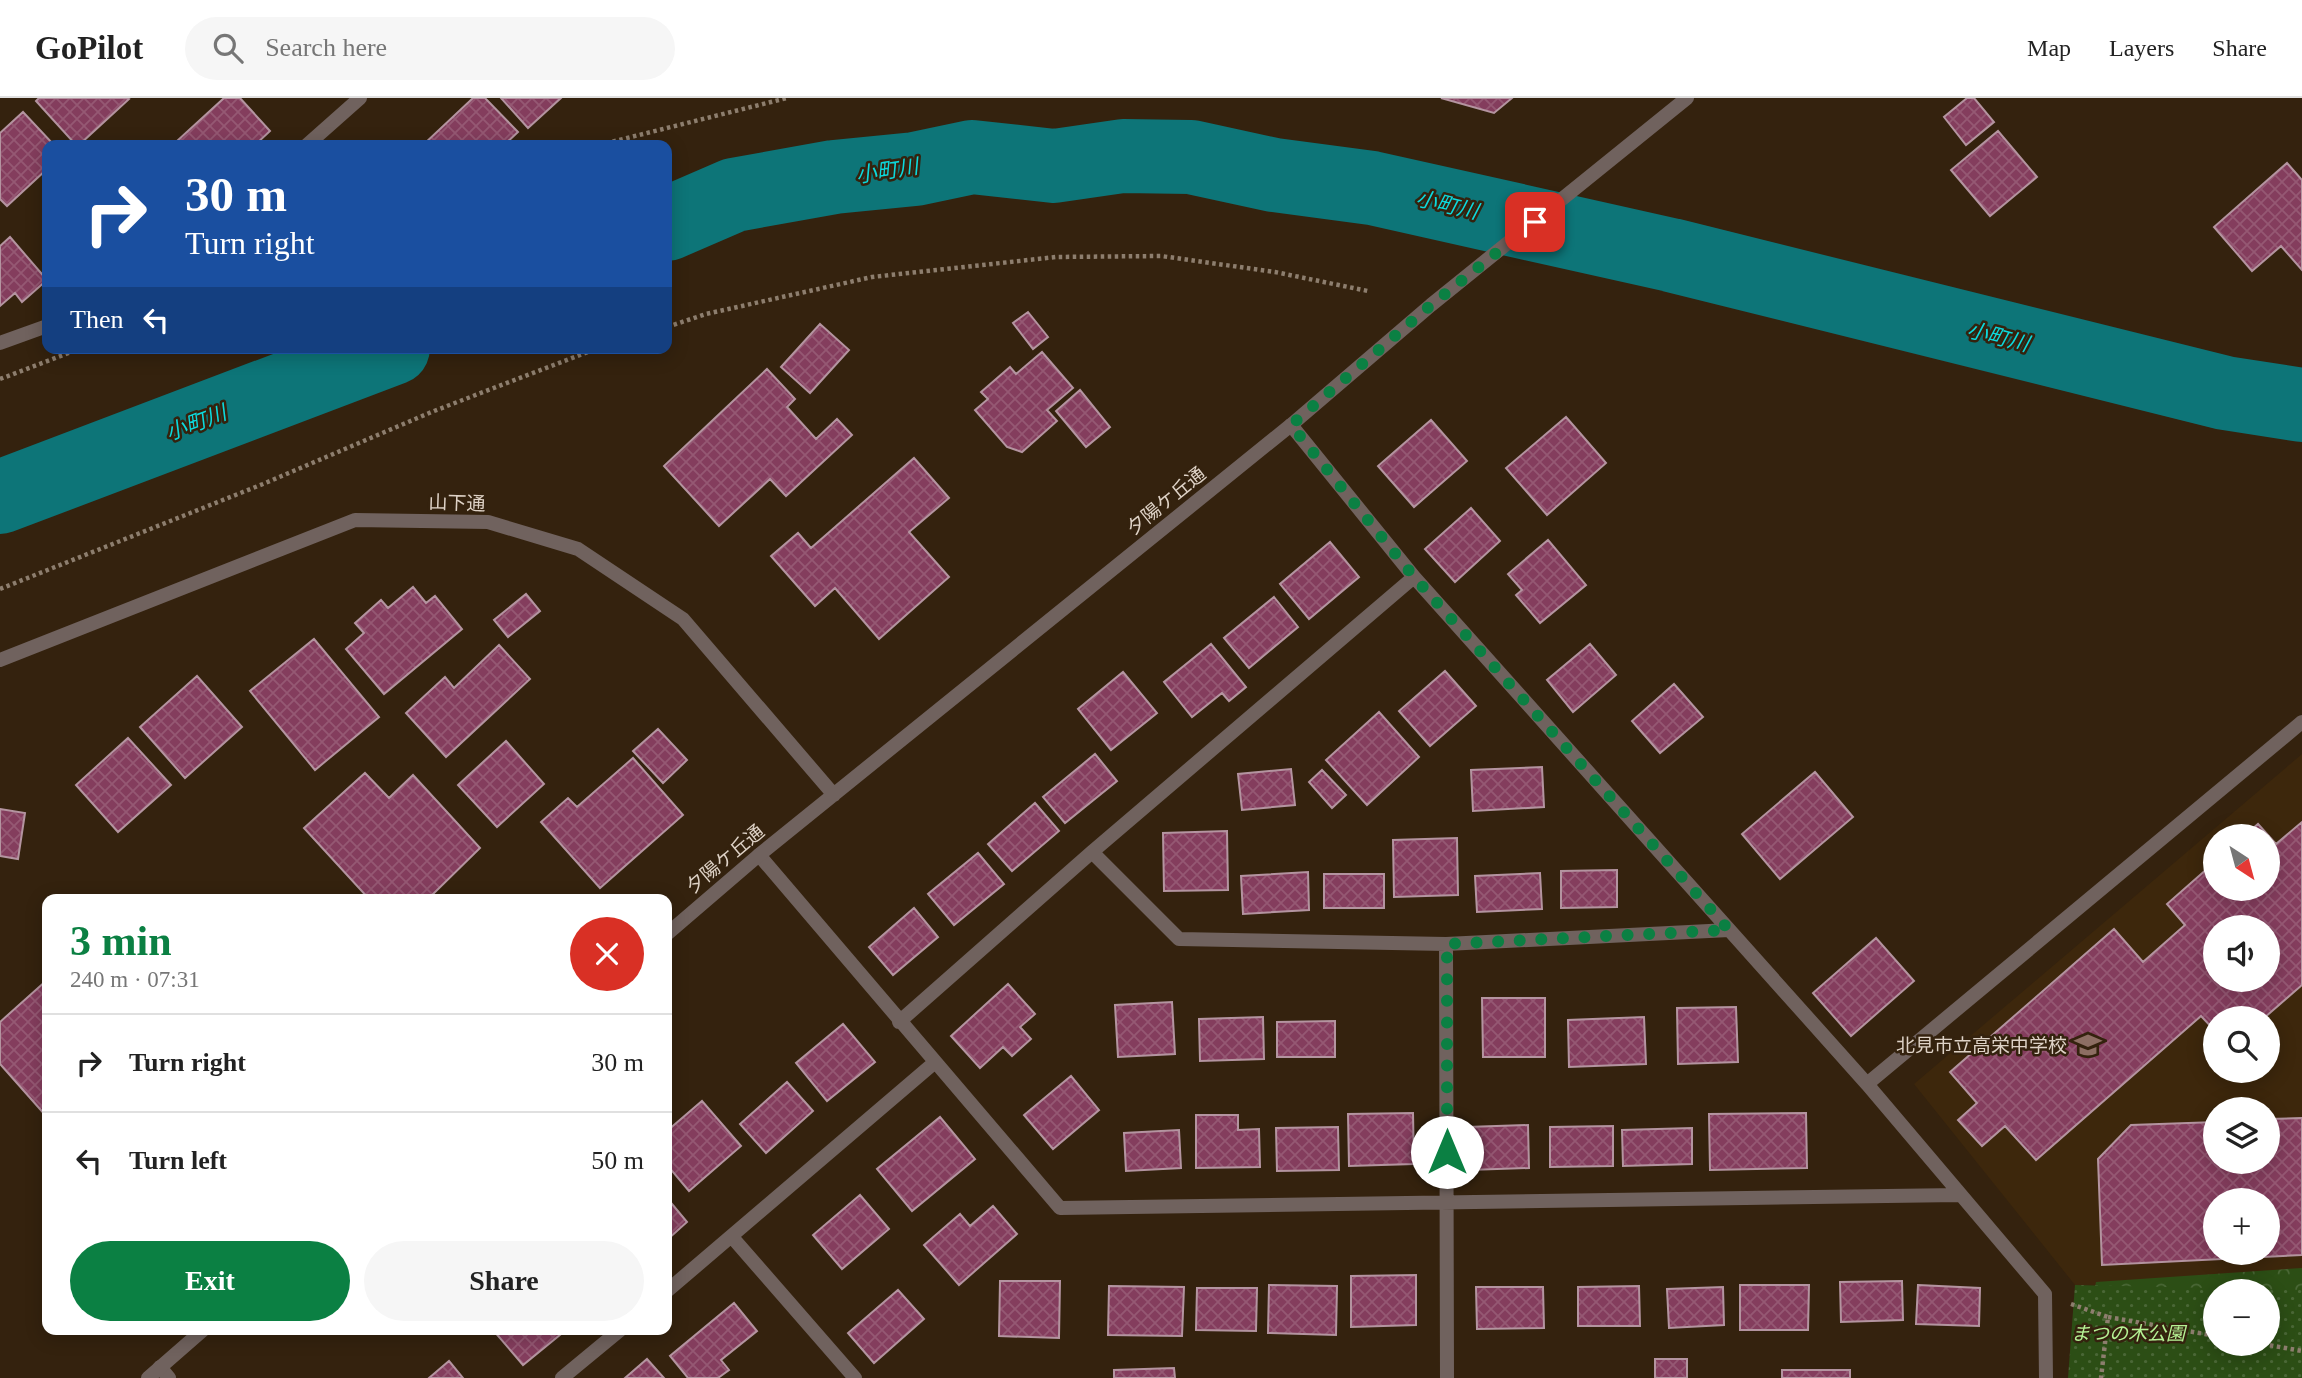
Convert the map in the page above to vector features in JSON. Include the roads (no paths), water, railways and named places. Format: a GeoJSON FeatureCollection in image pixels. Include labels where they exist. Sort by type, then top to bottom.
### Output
{"type":"FeatureCollection","features":[{"type":"Feature","properties":{"kind":"street"},"geometry":{"type":"LineString","coordinates":[[313,140],[360,98]]}},
{"type":"Feature","properties":{"kind":"street","name":"夕陽ケ丘通"},"geometry":{"type":"LineString","coordinates":[[672,930],[759,855],[1291,425],[1431,305],[1688,98]]}},
{"type":"Feature","properties":{"kind":"street"},"geometry":{"type":"LineString","coordinates":[[0,343],[42,328]]}},
{"type":"Feature","properties":{"kind":"street"},"geometry":{"type":"LineString","coordinates":[[1291,425],[1414,577],[1867,1084],[2045,1294],[2046,1378]]}},
{"type":"Feature","properties":{"kind":"street","name":"山下通"},"geometry":{"type":"LineString","coordinates":[[0,660],[355,520],[488,522],[578,549],[683,619],[834,795]]}},
{"type":"Feature","properties":{"kind":"street"},"geometry":{"type":"LineString","coordinates":[[900,1022],[1092,852],[1414,577]]}},
{"type":"Feature","properties":{"kind":"street"},"geometry":{"type":"LineString","coordinates":[[1867,1084],[2302,722]]}},
{"type":"Feature","properties":{"kind":"street"},"geometry":{"type":"LineString","coordinates":[[1092,852],[1179,939],[1447,944],[1729,930]]}},
{"type":"Feature","properties":{"kind":"street"},"geometry":{"type":"LineString","coordinates":[[759,855],[1060,1208],[1959,1195]]}},
{"type":"Feature","properties":{"kind":"street"},"geometry":{"type":"LineString","coordinates":[[1447,944],[1447,1378]]}},
{"type":"Feature","properties":{"kind":"street"},"geometry":{"type":"LineString","coordinates":[[672,1287],[934,1063]]}},
{"type":"Feature","properties":{"kind":"street"},"geometry":{"type":"LineString","coordinates":[[732,1237],[855,1378]]}},
{"type":"Feature","properties":{"kind":"street"},"geometry":{"type":"LineString","coordinates":[[148,1378],[164,1373],[198,1335]]}},
{"type":"Feature","properties":{"kind":"street"},"geometry":{"type":"LineString","coordinates":[[562,1378],[614,1335]]}},
{"type":"Feature","properties":{"kind":"waterway","name":"小町川"},"geometry":{"type":"LineString","coordinates":[[672,222],[734,195],[834,177],[915,169],[972,157],[1054,166],[1123,156],[1191,157],[1274,175],[1372,188],[1671,255],[2225,393],[2302,405]]}},
{"type":"Feature","properties":{"kind":"waterway","name":"小町川"},"geometry":{"type":"LineString","coordinates":[[0,497],[377,354]]}},
{"type":"Feature","properties":{"kind":"place","name":"北見市立高栄中学校"},"geometry":{"type":"Point","coordinates":[2088,1045]}},
{"type":"Feature","properties":{"kind":"park label","name":"まつの木公園"},"geometry":{"type":"Point","coordinates":[2128,1333]}}]}
